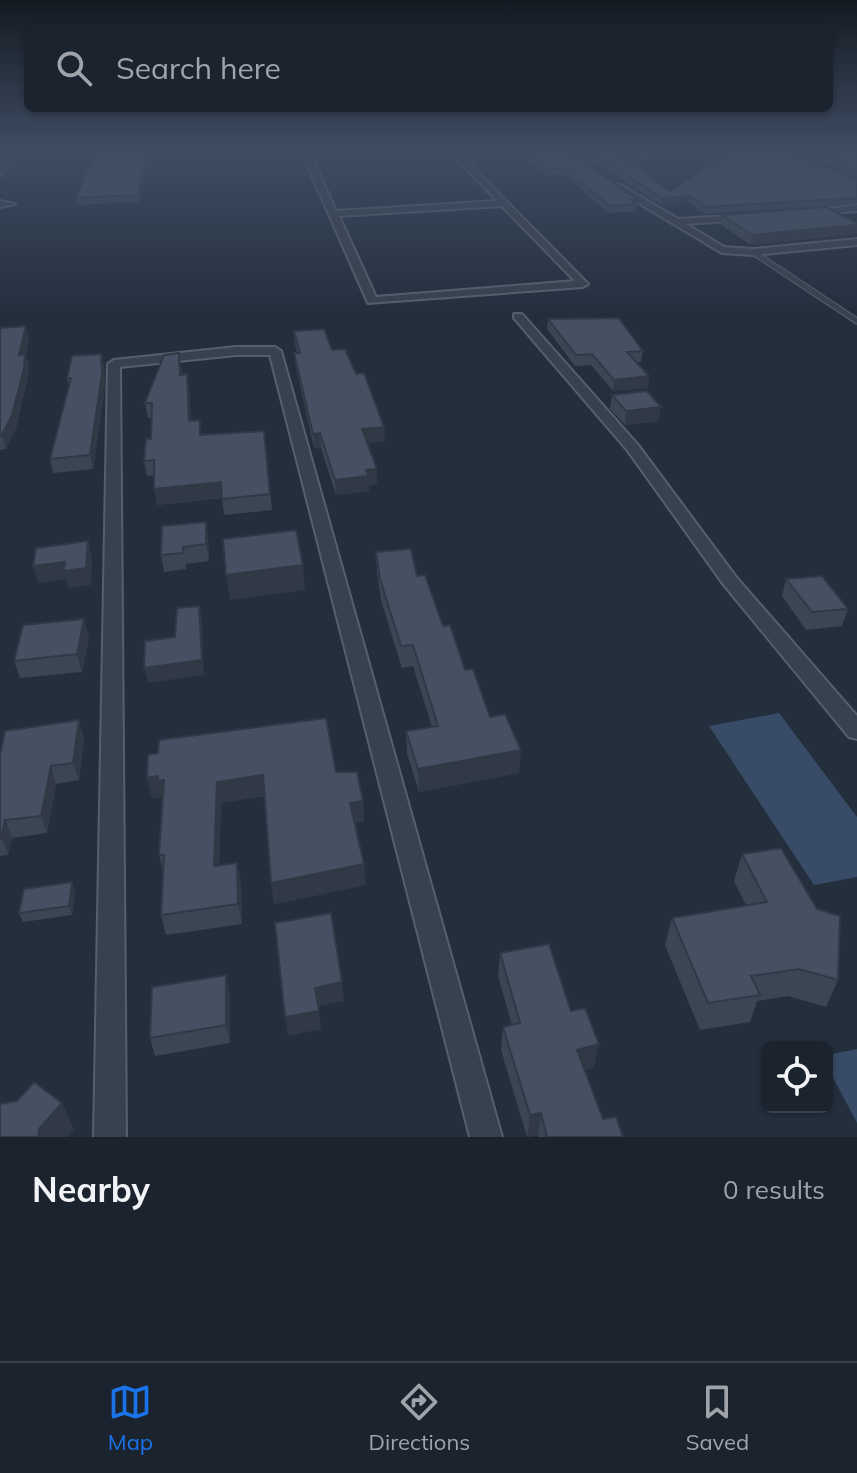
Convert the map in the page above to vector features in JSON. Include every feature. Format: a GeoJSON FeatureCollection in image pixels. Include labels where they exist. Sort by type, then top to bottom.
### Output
{"type":"FeatureCollection","features":[{"type":"Feature","properties":{"kind":"street"},"geometry":{"type":"LineString","coordinates":[[328,204],[372,301],[583,284],[505,204]]}},
{"type":"Feature","properties":{"kind":"street"},"geometry":{"type":"LineString","coordinates":[[332,214],[487,204]]}},
{"type":"Feature","properties":{"kind":"street"},"geometry":{"type":"LineString","coordinates":[[648,204],[722,250],[753,252],[857,242]]}},
{"type":"Feature","properties":{"kind":"street"},"geometry":{"type":"LineString","coordinates":[[797,213],[857,208]]}},
{"type":"Feature","properties":{"kind":"street"},"geometry":{"type":"LineString","coordinates":[[677,222],[752,216]]}},
{"type":"Feature","properties":{"kind":"street"},"geometry":{"type":"LineString","coordinates":[[518,316],[633,448],[730,581],[857,731]]}},
{"type":"Feature","properties":{"kind":"street"},"geometry":{"type":"LineString","coordinates":[[110,1137],[114,364],[236,351],[275,351],[486,1137]]}},
{"type":"Feature","properties":{"kind":"lane"},"geometry":{"type":"LineString","coordinates":[[753,252],[857,321]]}},
{"type":"Feature","properties":{"kind":"water"},"geometry":{"type":"Polygon","coordinates":[[[779,713],[857,817],[857,877],[814,885],[709,726],[779,713]]]}},
{"type":"Feature","properties":{"kind":"water"},"geometry":{"type":"Polygon","coordinates":[[[857,1049],[857,1123],[833,1077],[833,1054],[857,1049]]]}},
{"type":"Feature","properties":{"kind":"building"},"geometry":{"type":"Polygon","coordinates":[[[702,204],[755,204],[706,207],[702,204]]]}},
{"type":"Feature","properties":{"kind":"building"},"geometry":{"type":"Polygon","coordinates":[[[827,207],[857,225],[752,235],[722,215],[827,207]]]}},
{"type":"Feature","properties":{"kind":"building"},"geometry":{"type":"Polygon","coordinates":[[[619,318],[643,351],[627,352],[649,376],[614,380],[592,354],[576,355],[548,319],[619,318]]]}},
{"type":"Feature","properties":{"kind":"building"},"geometry":{"type":"Polygon","coordinates":[[[26,326],[19,355],[25,354],[24,368],[12,415],[0,436],[0,328],[26,326]]]}},
{"type":"Feature","properties":{"kind":"building"},"geometry":{"type":"Polygon","coordinates":[[[324,329],[332,350],[345,349],[356,374],[364,373],[384,427],[362,429],[377,469],[366,470],[368,476],[335,480],[320,433],[313,434],[294,353],[300,353],[294,331],[324,329]]]}},
{"type":"Feature","properties":{"kind":"building"},"geometry":{"type":"Polygon","coordinates":[[[179,353],[180,375],[187,374],[189,421],[200,420],[200,435],[264,431],[270,494],[222,499],[221,482],[154,489],[154,460],[144,461],[146,439],[151,439],[152,403],[145,403],[164,355],[179,353]]]}},
{"type":"Feature","properties":{"kind":"building"},"geometry":{"type":"Polygon","coordinates":[[[101,354],[102,374],[90,455],[50,459],[71,378],[67,378],[72,356],[101,354]]]}},
{"type":"Feature","properties":{"kind":"building"},"geometry":{"type":"Polygon","coordinates":[[[647,391],[661,407],[626,411],[612,395],[647,391]]]}},
{"type":"Feature","properties":{"kind":"building"},"geometry":{"type":"Polygon","coordinates":[[[206,522],[206,544],[183,547],[183,553],[161,555],[162,526],[206,522]]]}},
{"type":"Feature","properties":{"kind":"building"},"geometry":{"type":"Polygon","coordinates":[[[296,530],[303,565],[226,575],[223,539],[296,530]]]}},
{"type":"Feature","properties":{"kind":"building"},"geometry":{"type":"Polygon","coordinates":[[[88,541],[86,568],[64,571],[65,562],[33,566],[36,548],[88,541]]]}},
{"type":"Feature","properties":{"kind":"building"},"geometry":{"type":"Polygon","coordinates":[[[411,549],[417,576],[425,575],[443,626],[450,625],[465,670],[473,669],[490,717],[505,714],[521,750],[418,769],[406,731],[438,726],[413,645],[401,646],[380,579],[376,552],[411,549]]]}},
{"type":"Feature","properties":{"kind":"building"},"geometry":{"type":"Polygon","coordinates":[[[822,576],[848,609],[812,612],[786,579],[822,576]]]}},
{"type":"Feature","properties":{"kind":"building"},"geometry":{"type":"Polygon","coordinates":[[[199,606],[202,660],[144,668],[145,641],[175,637],[177,608],[199,606]]]}},
{"type":"Feature","properties":{"kind":"building"},"geometry":{"type":"Polygon","coordinates":[[[84,619],[77,654],[14,661],[23,625],[84,619]]]}},
{"type":"Feature","properties":{"kind":"building"},"geometry":{"type":"Polygon","coordinates":[[[326,718],[336,772],[357,772],[363,801],[350,803],[364,864],[271,883],[263,775],[217,782],[214,866],[237,863],[238,904],[161,915],[164,855],[159,855],[164,780],[158,781],[158,776],[147,778],[148,755],[158,753],[159,740],[326,718]]]}},
{"type":"Feature","properties":{"kind":"building"},"geometry":{"type":"Polygon","coordinates":[[[79,720],[73,763],[51,766],[41,816],[5,820],[0,838],[0,755],[5,731],[79,720]]]}},
{"type":"Feature","properties":{"kind":"building"},"geometry":{"type":"Polygon","coordinates":[[[781,848],[817,909],[840,916],[838,980],[799,969],[751,976],[760,995],[708,1003],[672,918],[767,902],[742,854],[781,848]]]}},
{"type":"Feature","properties":{"kind":"building"},"geometry":{"type":"Polygon","coordinates":[[[72,882],[69,906],[19,913],[24,889],[72,882]]]}},
{"type":"Feature","properties":{"kind":"building"},"geometry":{"type":"Polygon","coordinates":[[[331,913],[342,982],[315,988],[319,1011],[285,1017],[275,923],[331,913]]]}},
{"type":"Feature","properties":{"kind":"building"},"geometry":{"type":"Polygon","coordinates":[[[549,944],[571,1011],[585,1008],[599,1044],[577,1050],[603,1119],[616,1117],[623,1137],[547,1137],[541,1113],[530,1115],[503,1027],[520,1023],[500,953],[549,944]]]}},
{"type":"Feature","properties":{"kind":"building"},"geometry":{"type":"Polygon","coordinates":[[[226,975],[226,1025],[150,1038],[152,987],[226,975]]]}},
{"type":"Feature","properties":{"kind":"building"},"geometry":{"type":"Polygon","coordinates":[[[34,1082],[62,1103],[39,1129],[38,1137],[0,1137],[0,1104],[17,1101],[34,1082]]]}}]}
